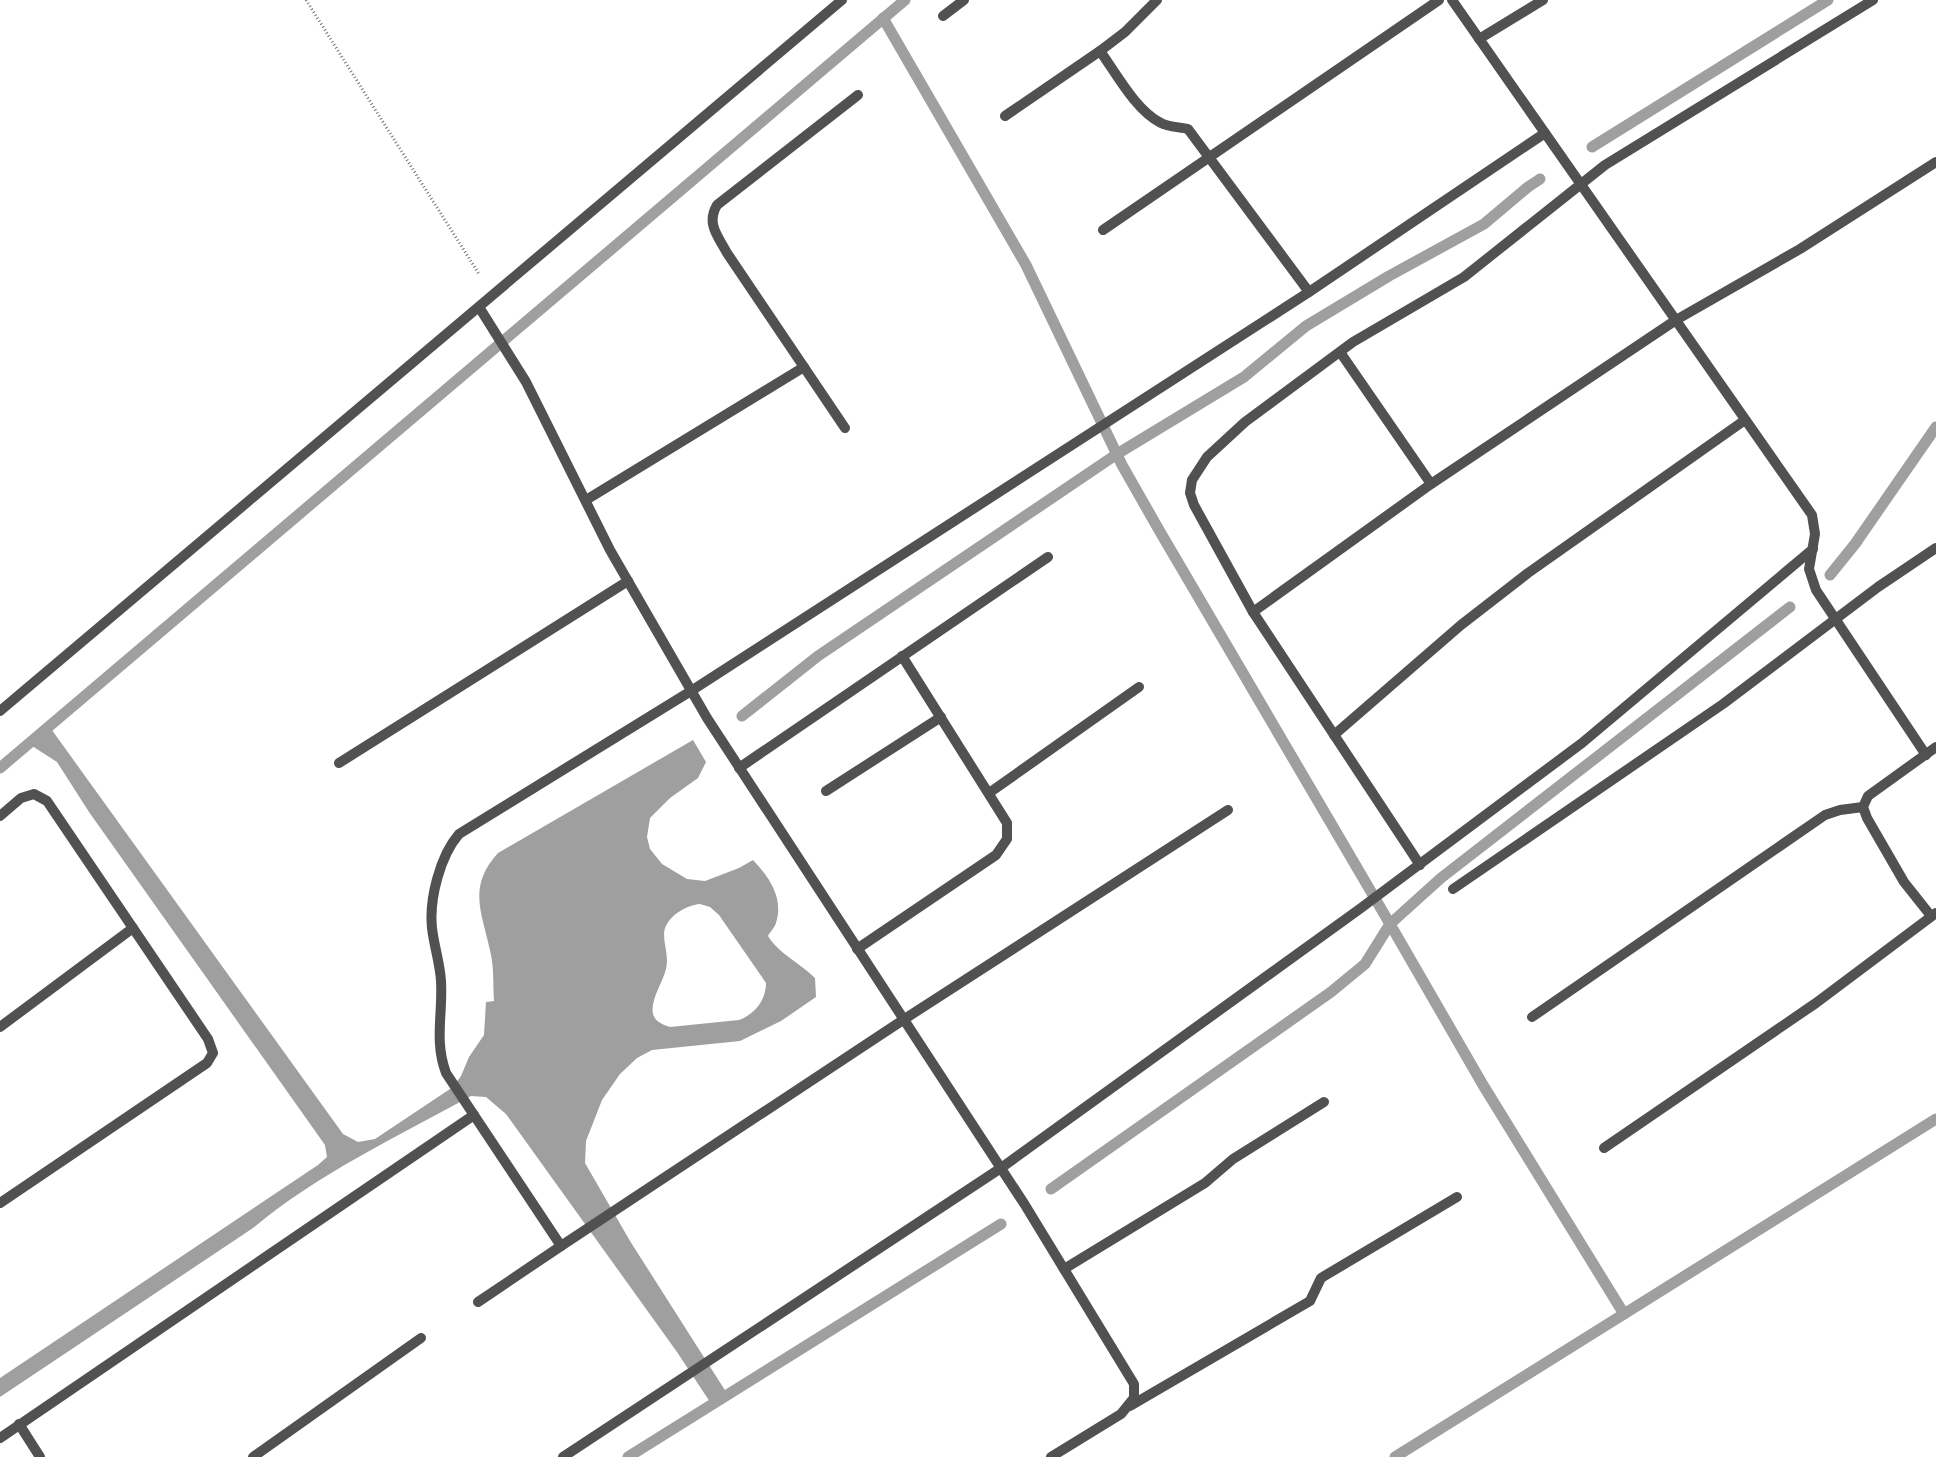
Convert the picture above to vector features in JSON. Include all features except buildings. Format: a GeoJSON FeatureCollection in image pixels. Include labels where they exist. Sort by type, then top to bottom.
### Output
{"type":"FeatureCollection","features":[{"type":"Feature","properties":{"kind":"street"},"geometry":{"type":"LineString","coordinates":[[0,711],[842,0]]}},
{"type":"Feature","properties":{"kind":"street"},"geometry":{"type":"LineString","coordinates":[[943,16],[964,0]]}},
{"type":"Feature","properties":{"kind":"street"},"geometry":{"type":"LineString","coordinates":[[1005,116],[1125,32],[1157,0]]}},
{"type":"Feature","properties":{"kind":"street"},"geometry":{"type":"LineString","coordinates":[[1103,230],[1439,0]]}},
{"type":"Feature","properties":{"kind":"street"},"geometry":{"type":"LineString","coordinates":[[1452,0],[1812,515],[1815,534],[1809,569],[1816,590],[1926,755]]}},
{"type":"Feature","properties":{"kind":"street"},"geometry":{"type":"LineString","coordinates":[[1479,39],[1543,0]]}},
{"type":"Feature","properties":{"kind":"street"},"geometry":{"type":"LineString","coordinates":[[1420,865],[1252,612],[1194,505],[1190,493],[1192,480],[1207,457],[1245,422],[1340,352],[1387,321],[1464,277],[1605,166],[1873,0]]}},
{"type":"Feature","properties":{"kind":"street"},"geometry":{"type":"LineString","coordinates":[[1100,51],[1138,105],[1148,114],[1162,124],[1188,129],[1309,292]]}},
{"type":"Feature","properties":{"kind":"street"},"geometry":{"type":"LineString","coordinates":[[845,428],[727,253],[712,225],[712,215],[717,205],[858,95]]}},
{"type":"Feature","properties":{"kind":"street"},"geometry":{"type":"LineString","coordinates":[[561,1246],[446,1073],[439,1046],[441,979],[432,927],[435,887],[441,864],[450,845],[459,834],[691,691],[1309,292],[1545,133]]}},
{"type":"Feature","properties":{"kind":"street"},"geometry":{"type":"LineString","coordinates":[[1252,612],[1431,484],[1676,320],[1800,249],[1936,162]]}},
{"type":"Feature","properties":{"kind":"street"},"geometry":{"type":"LineString","coordinates":[[479,307],[526,382],[628,581],[691,691],[739,768],[1001,1168],[1134,1384],[1134,1398],[1121,1414],[1051,1457]]}},
{"type":"Feature","properties":{"kind":"street"},"geometry":{"type":"LineString","coordinates":[[1340,352],[1431,484]]}},
{"type":"Feature","properties":{"kind":"street"},"geometry":{"type":"LineString","coordinates":[[586,500],[804,367]]}},
{"type":"Feature","properties":{"kind":"street"},"geometry":{"type":"LineString","coordinates":[[1334,735],[1462,625],[1528,573],[1745,420]]}},
{"type":"Feature","properties":{"kind":"street"},"geometry":{"type":"LineString","coordinates":[[1453,889],[1723,704],[1878,587],[1936,548]]}},
{"type":"Feature","properties":{"kind":"street"},"geometry":{"type":"LineString","coordinates":[[563,1457],[1001,1168],[1390,887],[1582,743],[1813,549]]}},
{"type":"Feature","properties":{"kind":"street"},"geometry":{"type":"LineString","coordinates":[[739,768],[1048,557]]}},
{"type":"Feature","properties":{"kind":"street"},"geometry":{"type":"LineString","coordinates":[[339,763],[628,581]]}},
{"type":"Feature","properties":{"kind":"street"},"geometry":{"type":"LineString","coordinates":[[857,949],[996,854],[1007,838],[1007,823],[902,656]]}},
{"type":"Feature","properties":{"kind":"street"},"geometry":{"type":"LineString","coordinates":[[989,793],[1139,687]]}},
{"type":"Feature","properties":{"kind":"street"},"geometry":{"type":"LineString","coordinates":[[826,791],[941,717]]}},
{"type":"Feature","properties":{"kind":"street"},"geometry":{"type":"LineString","coordinates":[[1604,1148],[1816,1003],[1933,915],[1904,882],[1866,818],[1862,807],[1868,796],[1936,747]]}},
{"type":"Feature","properties":{"kind":"street"},"geometry":{"type":"LineString","coordinates":[[0,816],[21,798],[34,794],[46,801],[208,1039],[213,1053],[207,1063],[0,1203]]}},
{"type":"Feature","properties":{"kind":"street"},"geometry":{"type":"LineString","coordinates":[[1532,1017],[1825,815],[1840,810],[1862,807]]}},
{"type":"Feature","properties":{"kind":"street"},"geometry":{"type":"LineString","coordinates":[[478,1302],[904,1020],[1228,810]]}},
{"type":"Feature","properties":{"kind":"street"},"geometry":{"type":"LineString","coordinates":[[0,1027],[133,928]]}},
{"type":"Feature","properties":{"kind":"street"},"geometry":{"type":"LineString","coordinates":[[1064,1269],[1204,1183],[1233,1159],[1324,1102]]}},
{"type":"Feature","properties":{"kind":"street"},"geometry":{"type":"LineString","coordinates":[[0,1438],[474,1115]]}},
{"type":"Feature","properties":{"kind":"street"},"geometry":{"type":"LineString","coordinates":[[1126,1408],[1310,1301],[1321,1278],[1456,1197]]}},
{"type":"Feature","properties":{"kind":"street"},"geometry":{"type":"LineString","coordinates":[[253,1457],[420,1338]]}},
{"type":"Feature","properties":{"kind":"street"},"geometry":{"type":"LineString","coordinates":[[19,1424],[40,1457]]}},
{"type":"Feature","properties":{"kind":"path"},"geometry":{"type":"LineString","coordinates":[[306,0],[492,296]]}},
{"type":"Feature","properties":{"kind":"shaded area"},"geometry":{"type":"Polygon","coordinates":[[[49,726],[343,1134],[358,1142],[375,1139],[453,1087],[461,1076],[469,1057],[484,1035],[486,1002],[494,1001],[493,972],[479,902],[482,878],[498,853],[693,740],[706,762],[698,778],[670,798],[650,818],[647,837],[650,849],[662,864],[687,879],[705,881],[739,868],[753,860],[774,888],[778,905],[776,923],[768,936],[783,953],[815,978],[816,997],[781,1021],[740,1041],[652,1050],[637,1058],[620,1074],[602,1100],[586,1141],[585,1163],[630,1241],[728,1395],[712,1405],[677,1352],[506,1114],[486,1097],[471,1096],[359,1157],[304,1190],[253,1228],[0,1397],[0,1378],[318,1165],[327,1157],[325,1145],[89,812],[57,762],[29,744],[49,726]],[[700,904],[683,909],[672,917],[665,928],[667,964],[653,1003],[653,1014],[660,1023],[670,1027],[739,1020],[755,1010],[764,995],[766,983],[719,915],[710,907],[700,904]]]}},
{"type":"Feature","properties":{"kind":"waterway"},"geometry":{"type":"LineString","coordinates":[[0,768],[905,0]]}},
{"type":"Feature","properties":{"kind":"waterway"},"geometry":{"type":"LineString","coordinates":[[1592,147],[1828,0]]}},
{"type":"Feature","properties":{"kind":"waterway"},"geometry":{"type":"LineString","coordinates":[[883,18],[1026,265],[1122,465],[1159,530],[1483,1085],[1624,1314]]}},
{"type":"Feature","properties":{"kind":"waterway"},"geometry":{"type":"LineString","coordinates":[[742,716],[818,656],[1117,454],[1244,377],[1306,326],[1389,276],[1484,224],[1540,179]]}},
{"type":"Feature","properties":{"kind":"waterway"},"geometry":{"type":"LineString","coordinates":[[1830,575],[1855,544],[1936,427]]}},
{"type":"Feature","properties":{"kind":"waterway"},"geometry":{"type":"LineString","coordinates":[[1051,1189],[1331,992],[1365,964],[1390,924],[1441,878],[1790,607]]}},
{"type":"Feature","properties":{"kind":"waterway"},"geometry":{"type":"LineString","coordinates":[[1395,1457],[1936,1119]]}},
{"type":"Feature","properties":{"kind":"waterway"},"geometry":{"type":"LineString","coordinates":[[628,1457],[1001,1224]]}}]}
